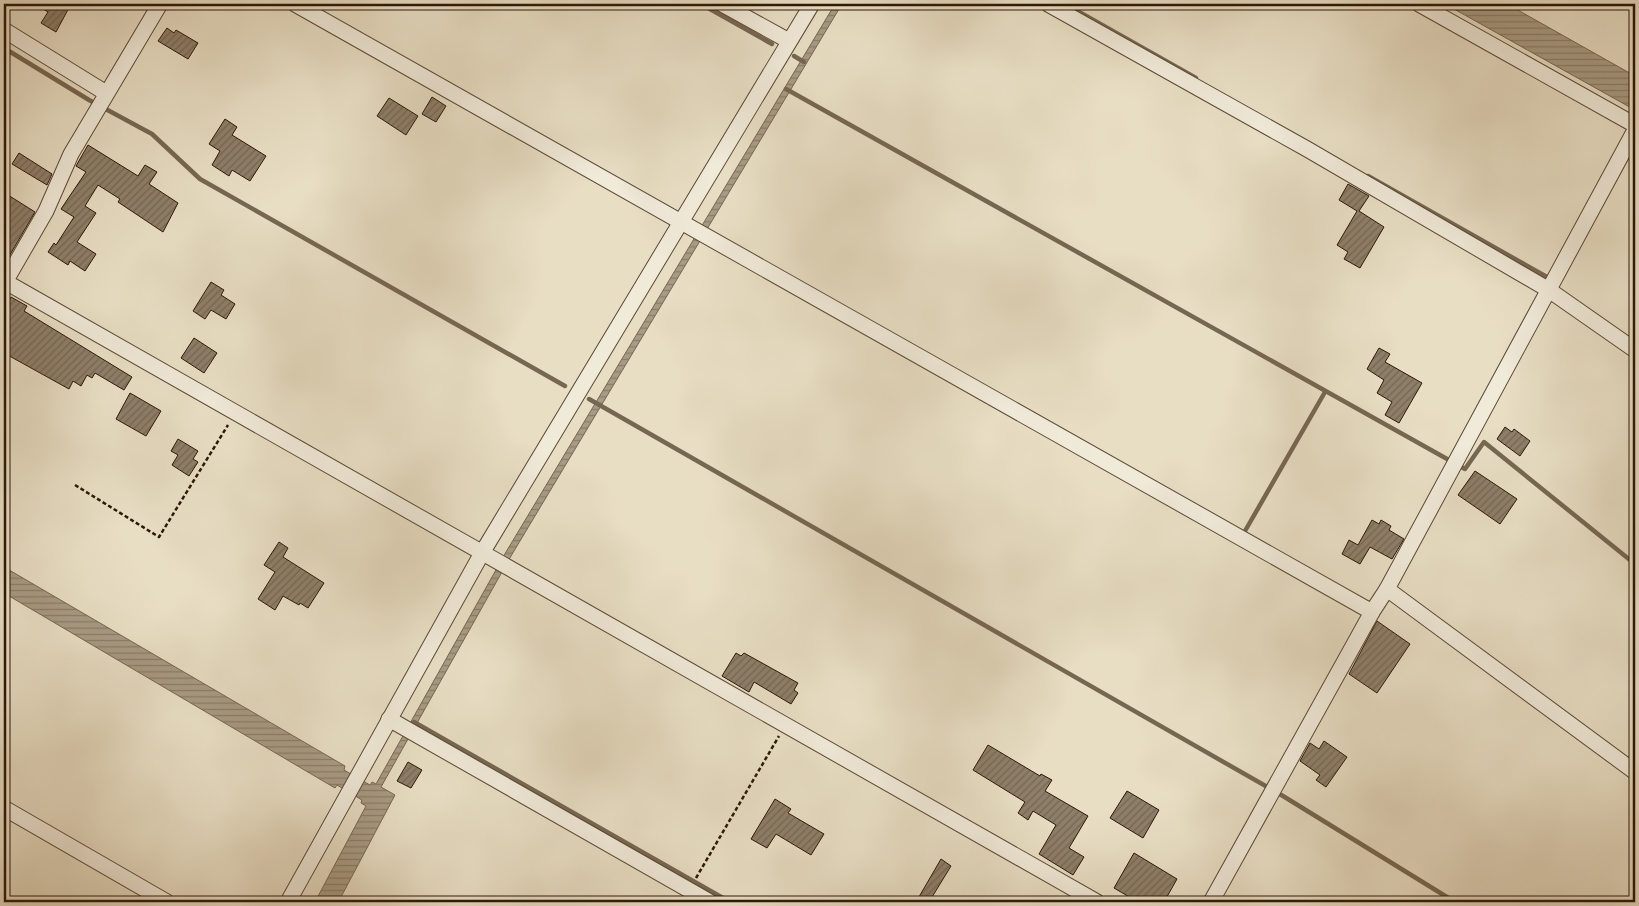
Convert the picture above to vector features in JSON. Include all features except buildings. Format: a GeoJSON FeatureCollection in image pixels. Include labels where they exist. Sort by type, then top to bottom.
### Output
{"type":"FeatureCollection","features":[{"type":"Feature","properties":{"kind":"street"},"geometry":{"type":"LineString","coordinates":[[160,4],[101,101],[72,154],[46,211],[4,281],[1097,902]]}},
{"type":"Feature","properties":{"kind":"street"},"geometry":{"type":"LineString","coordinates":[[295,4],[1372,612]]}},
{"type":"Feature","properties":{"kind":"street"},"geometry":{"type":"LineString","coordinates":[[722,4],[789,41]]}},
{"type":"Feature","properties":{"kind":"street"},"geometry":{"type":"LineString","coordinates":[[288,902],[388,719],[482,553],[812,4]]}},
{"type":"Feature","properties":{"kind":"street"},"geometry":{"type":"LineString","coordinates":[[1048,4],[1307,149],[1549,290],[1635,350]]}},
{"type":"Feature","properties":{"kind":"street"},"geometry":{"type":"LineString","coordinates":[[1419,4],[1635,125]]}},
{"type":"Feature","properties":{"kind":"street"},"geometry":{"type":"LineString","coordinates":[[4,30],[101,101]]}},
{"type":"Feature","properties":{"kind":"street"},"geometry":{"type":"LineString","coordinates":[[1211,902],[1372,612],[1387,589],[1635,130]]}},
{"type":"Feature","properties":{"kind":"street"},"geometry":{"type":"LineString","coordinates":[[1387,589],[1635,772]]}},
{"type":"Feature","properties":{"kind":"street"},"geometry":{"type":"LineString","coordinates":[[388,719],[710,902]]}},
{"type":"Feature","properties":{"kind":"street"},"geometry":{"type":"LineString","coordinates":[[4,808],[167,902]]}},
{"type":"Feature","properties":{"kind":"path"},"geometry":{"type":"LineString","coordinates":[[75,485],[158,537],[235,413]]}},
{"type":"Feature","properties":{"kind":"path"},"geometry":{"type":"LineString","coordinates":[[698,875],[786,726]]}},
{"type":"Feature","properties":{"kind":"shaded area"},"geometry":{"type":"Polygon","coordinates":[[[835,4],[842,4],[511,556],[381,787],[395,795],[341,897],[350,902],[315,902],[366,806],[361,803],[362,800],[337,785],[335,788],[4,593],[4,567],[345,766],[344,770],[370,785],[372,782],[376,784],[506,552],[835,4]]]}},
{"type":"Feature","properties":{"kind":"shaded area"},"geometry":{"type":"Polygon","coordinates":[[[1445,4],[1507,4],[1635,76],[1635,110],[1445,4]]]}},
{"type":"Feature","properties":{"kind":"waterway"},"geometry":{"type":"LineString","coordinates":[[701,4],[772,44]]}},
{"type":"Feature","properties":{"kind":"waterway"},"geometry":{"type":"LineString","coordinates":[[1065,4],[1196,78]]}},
{"type":"Feature","properties":{"kind":"waterway"},"geometry":{"type":"LineString","coordinates":[[4,48],[89,100],[152,134],[200,179],[565,386]]}},
{"type":"Feature","properties":{"kind":"waterway"},"geometry":{"type":"LineString","coordinates":[[794,56],[804,62]]}},
{"type":"Feature","properties":{"kind":"waterway"},"geometry":{"type":"LineString","coordinates":[[786,89],[1465,469],[1484,442],[1635,564]]}},
{"type":"Feature","properties":{"kind":"waterway"},"geometry":{"type":"LineString","coordinates":[[1368,176],[1547,277]]}},
{"type":"Feature","properties":{"kind":"waterway"},"geometry":{"type":"LineString","coordinates":[[1245,531],[1325,392]]}},
{"type":"Feature","properties":{"kind":"waterway"},"geometry":{"type":"LineString","coordinates":[[589,399],[1283,796],[1455,902]]}},
{"type":"Feature","properties":{"kind":"waterway"},"geometry":{"type":"LineString","coordinates":[[414,722],[730,902]]}}]}
